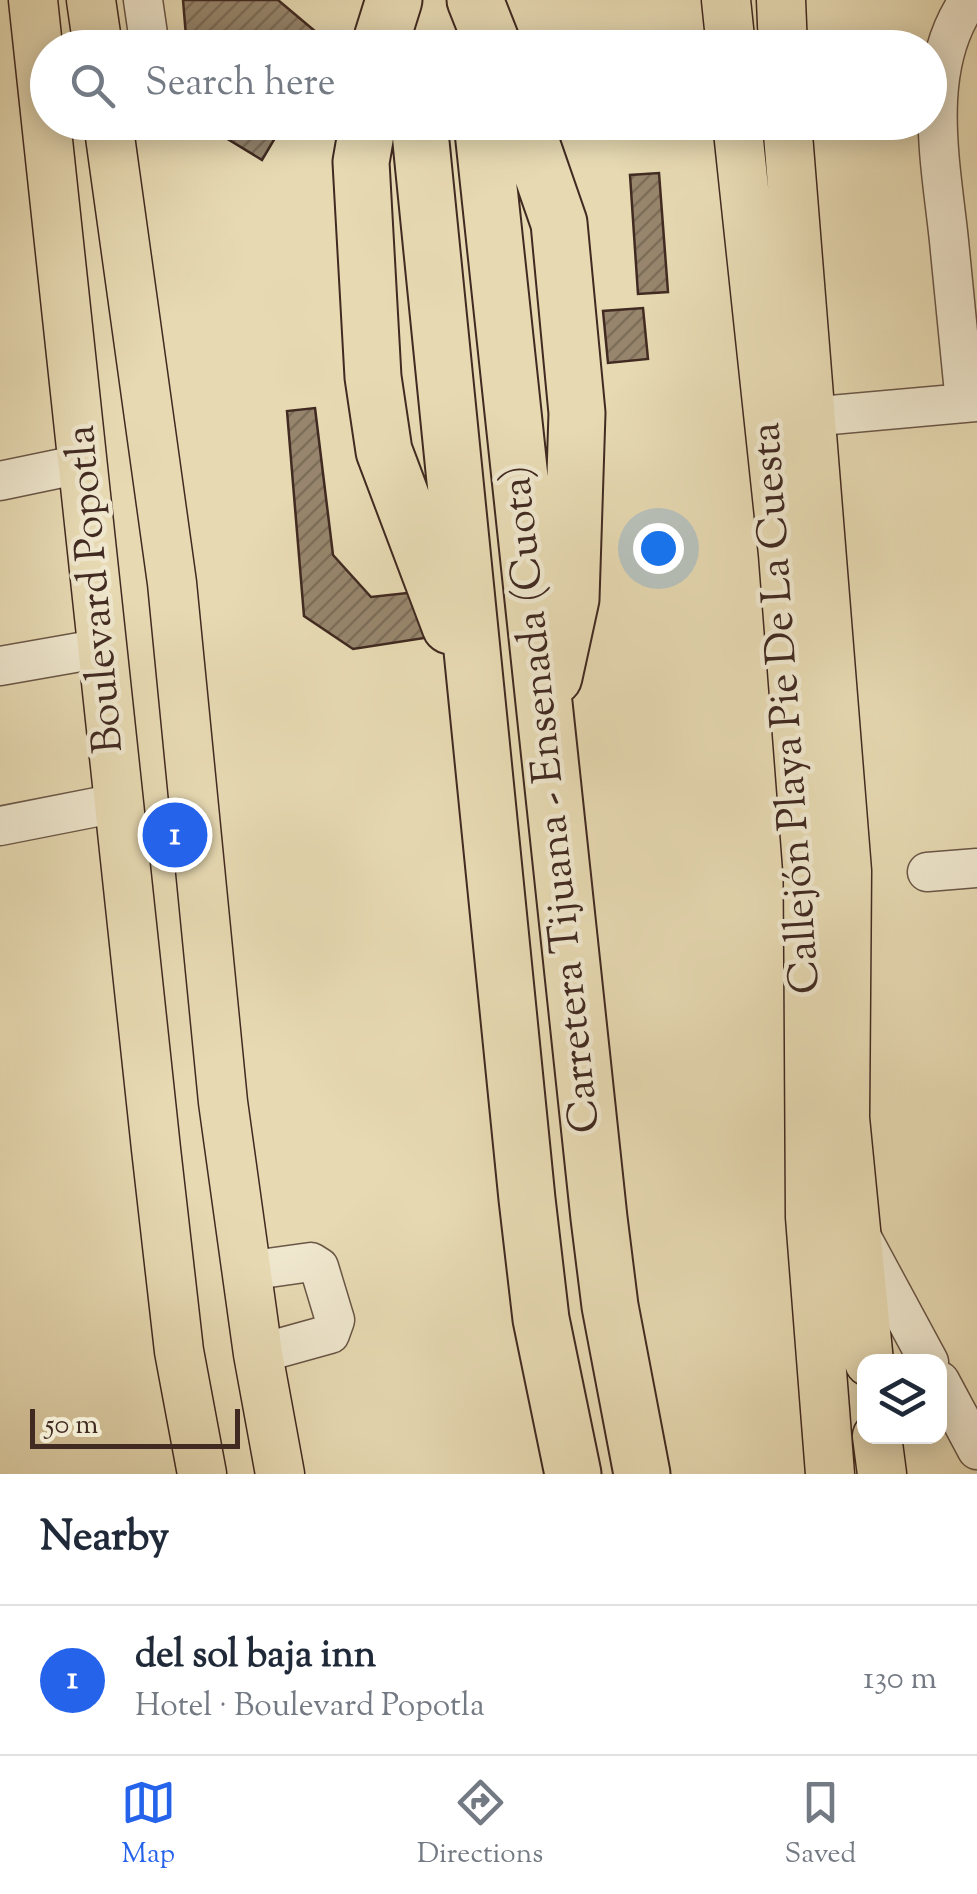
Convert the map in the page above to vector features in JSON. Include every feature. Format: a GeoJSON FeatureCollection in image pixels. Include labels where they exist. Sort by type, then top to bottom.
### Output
{"type":"FeatureCollection","features":[{"type":"Feature","properties":{"kind":"highway"},"geometry":{"type":"LineString","coordinates":[[385,30],[394,0]]}},
{"type":"Feature","properties":{"kind":"highway"},"geometry":{"type":"LineString","coordinates":[[405,0],[409,30]]}},
{"type":"Feature","properties":{"kind":"highway"},"geometry":{"type":"LineString","coordinates":[[472,0],[473,30]]}},
{"type":"Feature","properties":{"kind":"highway"},"geometry":{"type":"LineString","coordinates":[[472,0],[486,30]]}},
{"type":"Feature","properties":{"kind":"highway"},"geometry":{"type":"LineString","coordinates":[[365,140],[361,162],[373,377],[384,451],[406,518],[440,594],[478,716]]}},
{"type":"Feature","properties":{"kind":"highway","name":"Carretera Tijuana - Ensenada (Cuota)"},"geometry":{"type":"LineString","coordinates":[[421,140],[542,1318],[572,1474]]}},
{"type":"Feature","properties":{"kind":"highway","name":"Carretera Tijuana - Ensenada (Cuota)"},"geometry":{"type":"LineString","coordinates":[[484,140],[610,1306],[642,1474]]}},
{"type":"Feature","properties":{"kind":"highway"},"geometry":{"type":"LineString","coordinates":[[530,140],[558,223],[577,413],[571,599],[546,719]]}},
{"type":"Feature","properties":{"kind":"main road","name":"Boulevard Popotla"},"geometry":{"type":"LineString","coordinates":[[33,0],[36,30]]}},
{"type":"Feature","properties":{"kind":"main road"},"geometry":{"type":"LineString","coordinates":[[91,0],[95,30]]}},
{"type":"Feature","properties":{"kind":"main road"},"geometry":{"type":"LineString","coordinates":[[726,0],[728,30]]}},
{"type":"Feature","properties":{"kind":"main road"},"geometry":{"type":"LineString","coordinates":[[781,0],[782,30]]}},
{"type":"Feature","properties":{"kind":"main road","name":"Boulevard Popotla"},"geometry":{"type":"LineString","coordinates":[[49,140],[86,463],[117,803],[179,1351],[202,1474]]}},
{"type":"Feature","properties":{"kind":"main road","name":"Boulevard Popotla"},"geometry":{"type":"LineString","coordinates":[[110,140],[172,583],[221,1084],[258,1354],[280,1474]]}},
{"type":"Feature","properties":{"kind":"main road","name":"Callejón Playa Pie De La Cuesta"},"geometry":{"type":"LineString","coordinates":[[740,140],[789,419],[847,871],[845,1118],[867,1354]]}},
{"type":"Feature","properties":{"kind":"main road","name":"Callejón Playa Pie De La Cuesta"},"geometry":{"type":"LineString","coordinates":[[787,140],[789,419],[808,877],[810,1217],[830,1474]]}},
{"type":"Feature","properties":{"kind":"main road"},"geometry":{"type":"LineString","coordinates":[[878,1444],[882,1474]]}},
{"type":"Feature","properties":{"kind":"street"},"geometry":{"type":"LineString","coordinates":[[143,0],[147,30]]}},
{"type":"Feature","properties":{"kind":"street"},"geometry":{"type":"LineString","coordinates":[[947,49],[955,20],[969,0]]}},
{"type":"Feature","properties":{"kind":"street"},"geometry":{"type":"LineString","coordinates":[[789,419],[971,403],[940,140]]}},
{"type":"Feature","properties":{"kind":"street"},"geometry":{"type":"LineString","coordinates":[[0,481],[86,463]]}},
{"type":"Feature","properties":{"kind":"street"},"geometry":{"type":"LineString","coordinates":[[0,666],[103,648]]}},
{"type":"Feature","properties":{"kind":"street"},"geometry":{"type":"LineString","coordinates":[[0,826],[117,803]]}},
{"type":"Feature","properties":{"kind":"street"},"geometry":{"type":"LineString","coordinates":[[927,872],[977,868]]}},
{"type":"Feature","properties":{"kind":"street"},"geometry":{"type":"LineString","coordinates":[[852,1220],[925,1354]]}},
{"type":"Feature","properties":{"kind":"street"},"geometry":{"type":"LineString","coordinates":[[247,1272],[312,1262],[318,1267],[335,1320],[330,1334],[258,1354]]}},
{"type":"Feature","properties":{"kind":"street"},"geometry":{"type":"LineString","coordinates":[[947,1394],[977,1450]]}},
{"type":"Feature","properties":{"kind":"building"},"geometry":{"type":"Polygon","coordinates":[[[183,0],[278,0],[314,30],[186,30],[183,0]]]}},
{"type":"Feature","properties":{"kind":"building"},"geometry":{"type":"Polygon","coordinates":[[[229,140],[274,140],[262,160],[229,140]]]}},
{"type":"Feature","properties":{"kind":"building"},"geometry":{"type":"Polygon","coordinates":[[[659,173],[668,292],[638,294],[630,175],[659,173]]]}},
{"type":"Feature","properties":{"kind":"building"},"geometry":{"type":"Polygon","coordinates":[[[643,308],[648,359],[608,363],[603,311],[643,308]]]}},
{"type":"Feature","properties":{"kind":"building"},"geometry":{"type":"Polygon","coordinates":[[[315,408],[333,555],[371,597],[407,593],[432,619],[431,637],[353,649],[304,616],[287,411],[315,408]]]}},
{"type":"Feature","properties":{"kind":"place","name":"del sol baja inn"},"geometry":{"type":"Point","coordinates":[175,835]}}]}
